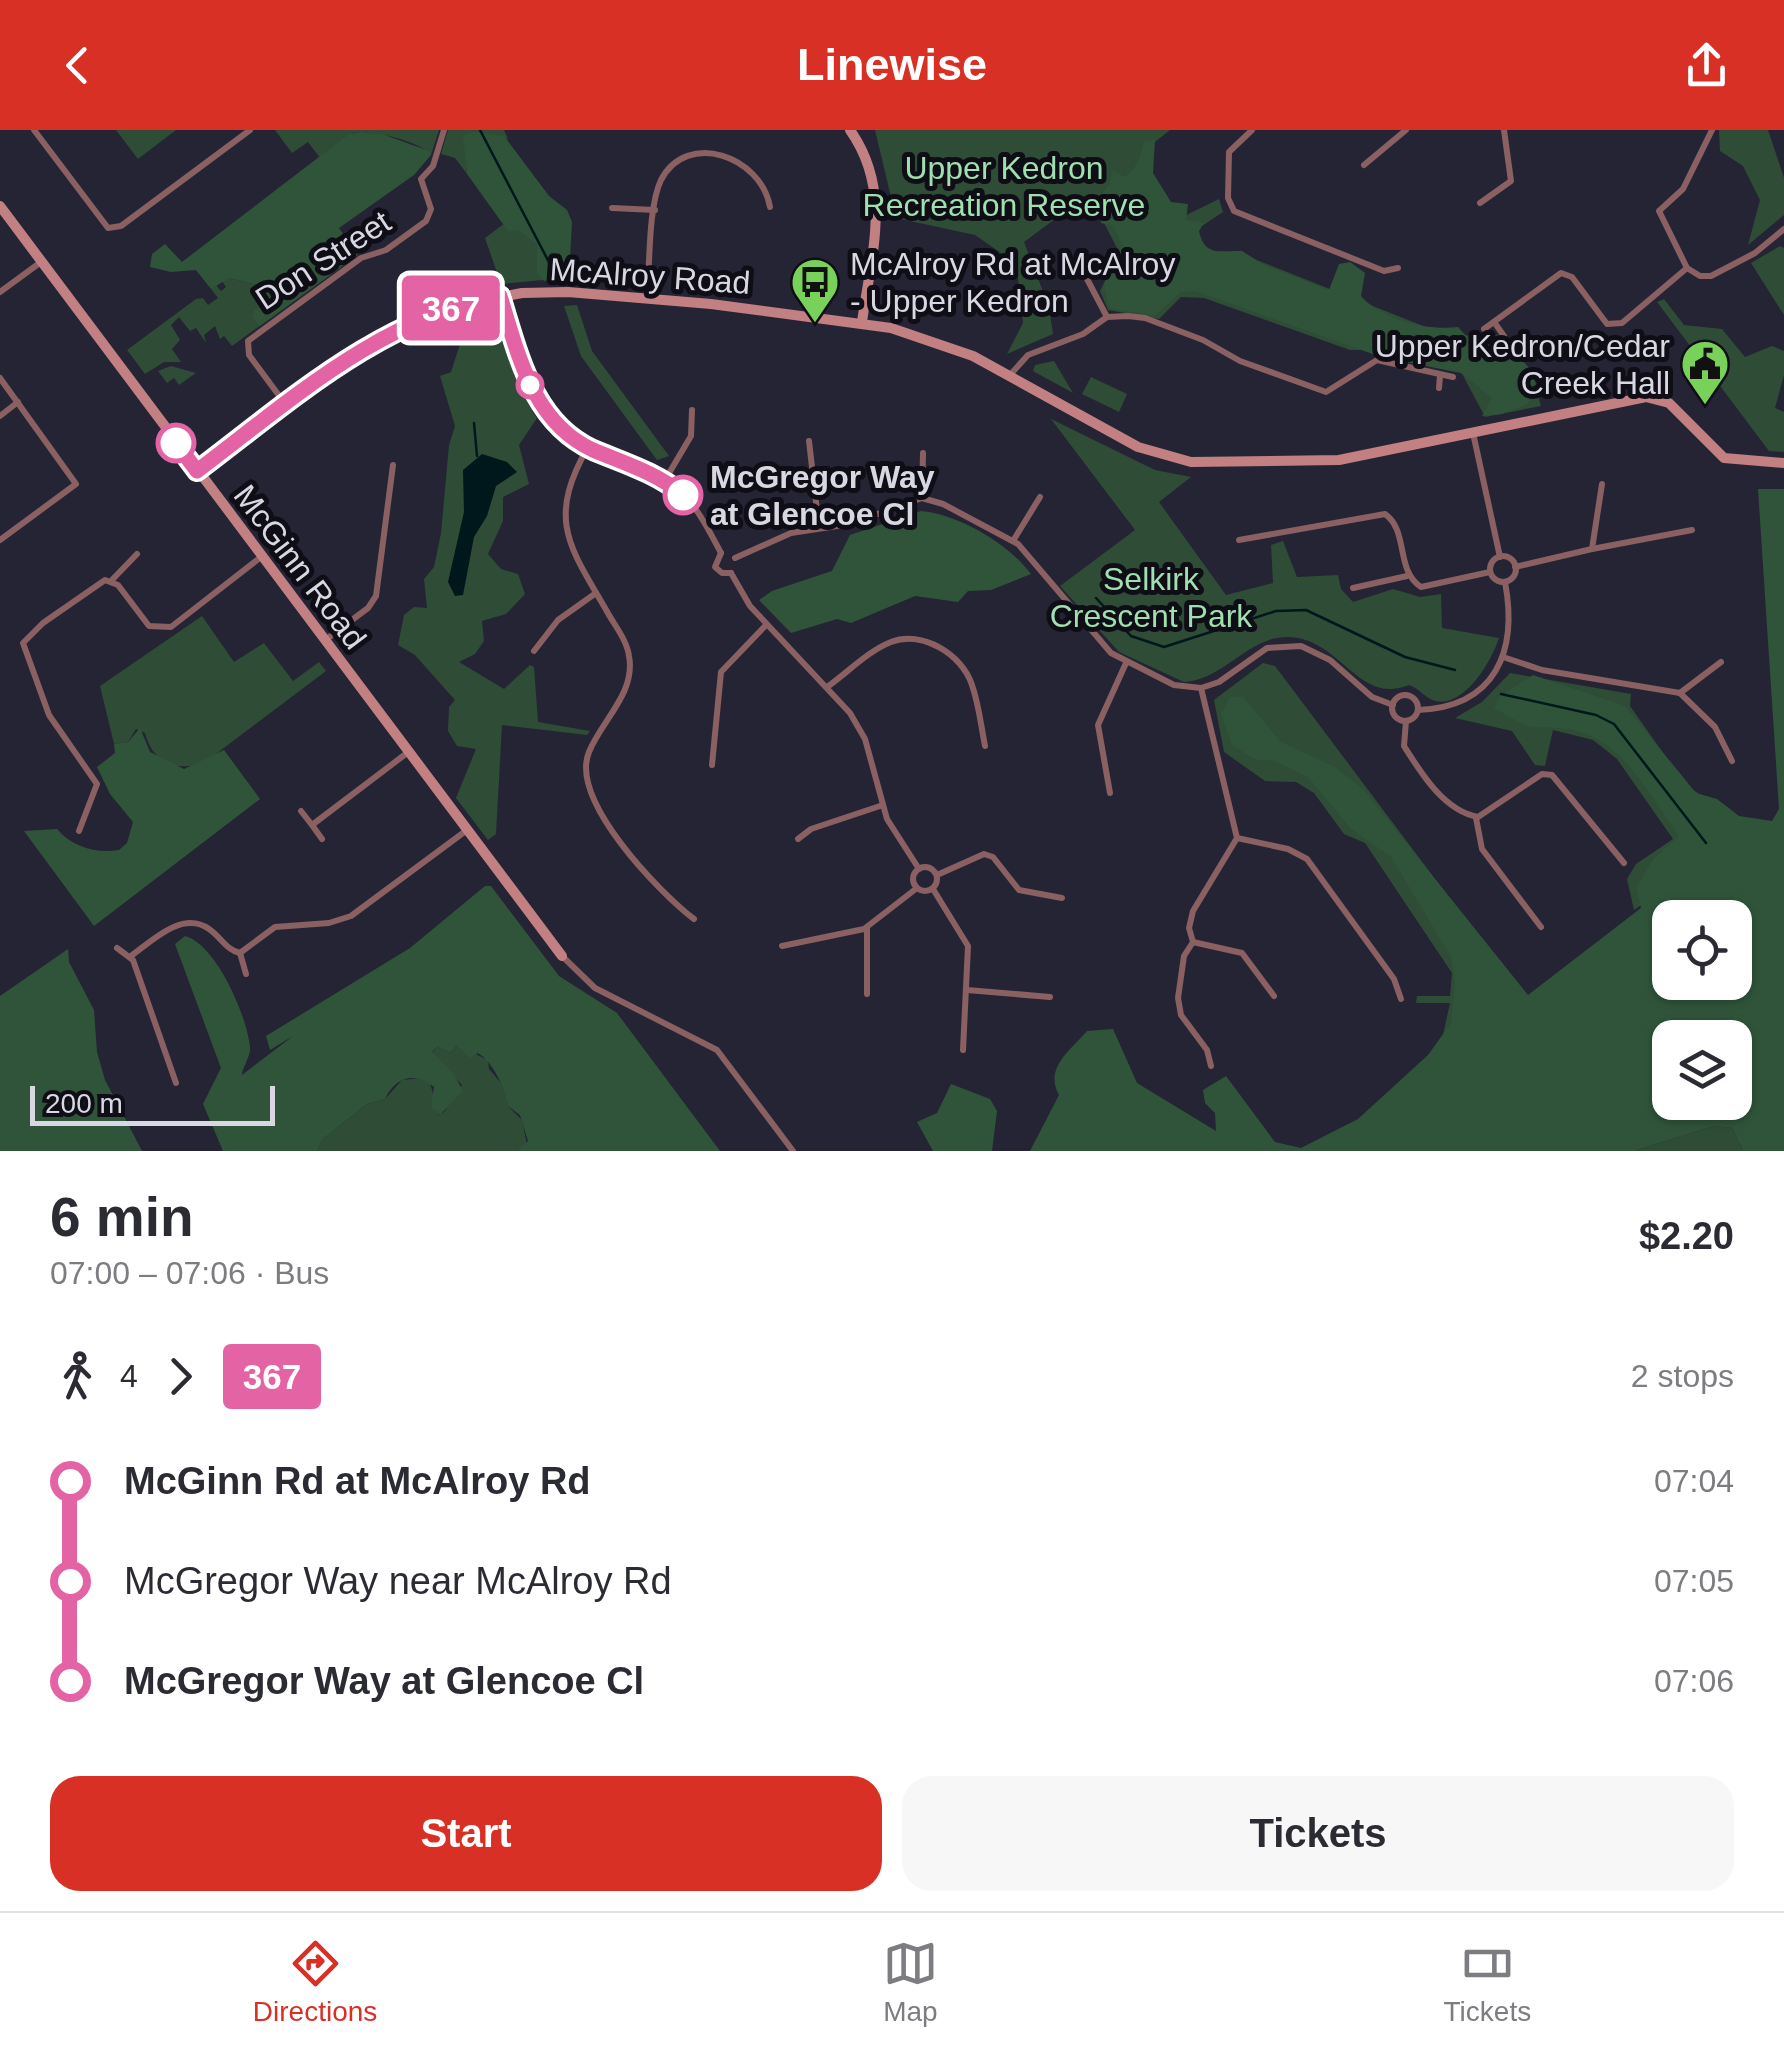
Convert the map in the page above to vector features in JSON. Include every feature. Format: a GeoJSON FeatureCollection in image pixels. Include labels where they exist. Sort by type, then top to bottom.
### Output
{"type":"FeatureCollection","features":[{"type":"Feature","properties":{"kind":"street"},"geometry":{"type":"LineString","coordinates":[[34,130],[108,228],[121,226],[250,130]]}},
{"type":"Feature","properties":{"kind":"street","name":"Don Street"},"geometry":{"type":"LineString","coordinates":[[286,405],[250,355],[248,341],[361,258],[386,250],[426,221],[430,209],[420,184],[437,154],[444,130]]}},
{"type":"Feature","properties":{"kind":"street"},"geometry":{"type":"LineString","coordinates":[[850,130],[868,157],[876,190],[876,233],[862,322]]}},
{"type":"Feature","properties":{"kind":"street"},"geometry":{"type":"LineString","coordinates":[[1252,130],[1229,152],[1228,198],[1234,211],[1384,271],[1398,268]]}},
{"type":"Feature","properties":{"kind":"street"},"geometry":{"type":"LineString","coordinates":[[1364,165],[1406,130]]}},
{"type":"Feature","properties":{"kind":"street"},"geometry":{"type":"LineString","coordinates":[[1480,203],[1511,181],[1504,130]]}},
{"type":"Feature","properties":{"kind":"street"},"geometry":{"type":"LineString","coordinates":[[1712,130],[1683,189],[1659,211],[1687,268],[1700,276],[1711,276],[1780,232],[1784,241]]}},
{"type":"Feature","properties":{"kind":"street"},"geometry":{"type":"LineString","coordinates":[[647,298],[657,188],[666,171],[680,158],[706,149],[726,153],[744,164],[766,192],[770,207]]}},
{"type":"Feature","properties":{"kind":"street","name":"McGinn Road"},"geometry":{"type":"LineString","coordinates":[[0,206],[562,956]]}},
{"type":"Feature","properties":{"kind":"street"},"geometry":{"type":"LineString","coordinates":[[612,208],[655,210]]}},
{"type":"Feature","properties":{"kind":"street"},"geometry":{"type":"LineString","coordinates":[[1076,258],[1107,317]]}},
{"type":"Feature","properties":{"kind":"street"},"geometry":{"type":"LineString","coordinates":[[0,292],[41,262]]}},
{"type":"Feature","properties":{"kind":"street"},"geometry":{"type":"LineString","coordinates":[[1484,329],[1561,273],[1572,277],[1607,324],[1622,323],[1687,268]]}},
{"type":"Feature","properties":{"kind":"street","name":"McAlroy Road"},"geometry":{"type":"LineString","coordinates":[[197,471],[388,334],[459,304],[500,296],[568,292],[862,322],[945,345],[1138,447],[1191,462],[1326,461],[1646,397],[1669,403],[1724,458],[1748,464],[1784,463]]}},
{"type":"Feature","properties":{"kind":"street"},"geometry":{"type":"LineString","coordinates":[[500,296],[538,401],[565,432],[588,447],[665,480],[696,508],[721,553],[736,558],[791,533],[850,524],[922,498],[1013,541],[1107,649],[1126,663],[1180,687],[1201,688],[1219,682],[1267,648],[1301,646],[1330,660],[1372,697],[1392,705],[1396,716],[1406,721]]}},
{"type":"Feature","properties":{"kind":"street"},"geometry":{"type":"LineString","coordinates":[[1010,376],[1028,355],[1083,334],[1107,317],[1145,318],[1214,344],[1240,361],[1326,392],[1377,360],[1453,376]]}},
{"type":"Feature","properties":{"kind":"street"},"geometry":{"type":"LineString","coordinates":[[1494,322],[1504,336]]}},
{"type":"Feature","properties":{"kind":"street"},"geometry":{"type":"LineString","coordinates":[[1440,376],[1440,388]]}},
{"type":"Feature","properties":{"kind":"street"},"geometry":{"type":"LineString","coordinates":[[0,378],[76,484],[0,540]]}},
{"type":"Feature","properties":{"kind":"street"},"geometry":{"type":"LineString","coordinates":[[0,416],[18,402]]}},
{"type":"Feature","properties":{"kind":"street"},"geometry":{"type":"LineString","coordinates":[[665,480],[691,436],[692,410]]}},
{"type":"Feature","properties":{"kind":"street"},"geometry":{"type":"LineString","coordinates":[[1473,433],[1500,557]]}},
{"type":"Feature","properties":{"kind":"street"},"geometry":{"type":"LineString","coordinates":[[808,441],[820,528]]}},
{"type":"Feature","properties":{"kind":"street"},"geometry":{"type":"LineString","coordinates":[[588,447],[565,500],[562,518],[570,548],[627,648],[630,666],[625,691],[589,752],[587,786],[656,888],[694,920]]}},
{"type":"Feature","properties":{"kind":"street"},"geometry":{"type":"LineString","coordinates":[[922,453],[922,498]]}},
{"type":"Feature","properties":{"kind":"street"},"geometry":{"type":"LineString","coordinates":[[324,641],[368,608],[376,596],[393,465]]}},
{"type":"Feature","properties":{"kind":"street"},"geometry":{"type":"LineString","coordinates":[[1592,549],[1602,484]]}},
{"type":"Feature","properties":{"kind":"street"},"geometry":{"type":"LineString","coordinates":[[1013,541],[1040,497]]}},
{"type":"Feature","properties":{"kind":"street"},"geometry":{"type":"LineString","coordinates":[[1239,540],[1385,514],[1394,522],[1407,576],[1421,587],[1490,572],[1504,582],[1510,612],[1503,657],[1488,681],[1461,704],[1418,710],[1406,721],[1404,746],[1442,797],[1476,818],[1482,849],[1541,927]]}},
{"type":"Feature","properties":{"kind":"street"},"geometry":{"type":"LineString","coordinates":[[1515,567],[1692,530]]}},
{"type":"Feature","properties":{"kind":"street"},"geometry":{"type":"LineString","coordinates":[[721,553],[715,567],[722,573],[731,572]]}},
{"type":"Feature","properties":{"kind":"street"},"geometry":{"type":"LineString","coordinates":[[79,831],[98,784],[49,715],[23,643],[100,582],[111,581],[137,554]]}},
{"type":"Feature","properties":{"kind":"street"},"geometry":{"type":"LineString","coordinates":[[111,581],[149,626],[163,630],[261,557]]}},
{"type":"Feature","properties":{"kind":"street"},"geometry":{"type":"LineString","coordinates":[[1490,572],[1492,562],[1500,557],[1510,559],[1515,567],[1513,577],[1504,582]]}},
{"type":"Feature","properties":{"kind":"street"},"geometry":{"type":"LineString","coordinates":[[731,572],[736,558]]}},
{"type":"Feature","properties":{"kind":"street"},"geometry":{"type":"LineString","coordinates":[[731,572],[766,625],[828,687],[865,739],[890,826],[919,869]]}},
{"type":"Feature","properties":{"kind":"street"},"geometry":{"type":"LineString","coordinates":[[1353,588],[1407,576]]}},
{"type":"Feature","properties":{"kind":"street"},"geometry":{"type":"LineString","coordinates":[[534,651],[558,620],[596,592]]}},
{"type":"Feature","properties":{"kind":"street"},"geometry":{"type":"LineString","coordinates":[[712,765],[721,672],[766,625]]}},
{"type":"Feature","properties":{"kind":"street"},"geometry":{"type":"LineString","coordinates":[[828,687],[887,644],[915,638],[934,643],[971,682],[985,746]]}},
{"type":"Feature","properties":{"kind":"street"},"geometry":{"type":"LineString","coordinates":[[1503,657],[1542,670],[1680,693],[1716,726],[1732,762]]}},
{"type":"Feature","properties":{"kind":"street"},"geometry":{"type":"LineString","coordinates":[[1680,693],[1720,662]]}},
{"type":"Feature","properties":{"kind":"street"},"geometry":{"type":"LineString","coordinates":[[1110,794],[1098,725],[1126,663]]}},
{"type":"Feature","properties":{"kind":"street"},"geometry":{"type":"LineString","coordinates":[[1201,688],[1231,829],[1237,838],[1288,849],[1307,860],[1398,986],[1401,999]]}},
{"type":"Feature","properties":{"kind":"street"},"geometry":{"type":"LineString","coordinates":[[1392,705],[1405,694],[1414,698],[1418,710]]}},
{"type":"Feature","properties":{"kind":"street"},"geometry":{"type":"LineString","coordinates":[[312,825],[408,753]]}},
{"type":"Feature","properties":{"kind":"street"},"geometry":{"type":"LineString","coordinates":[[1476,818],[1542,774],[1552,775],[1624,864]]}},
{"type":"Feature","properties":{"kind":"street"},"geometry":{"type":"LineString","coordinates":[[798,839],[811,830],[883,805]]}},
{"type":"Feature","properties":{"kind":"street"},"geometry":{"type":"LineString","coordinates":[[302,811],[322,839]]}},
{"type":"Feature","properties":{"kind":"street"},"geometry":{"type":"LineString","coordinates":[[240,953],[275,926],[328,923],[351,916],[467,830]]}},
{"type":"Feature","properties":{"kind":"street"},"geometry":{"type":"LineString","coordinates":[[1212,1066],[1178,1004],[1184,959],[1193,942],[1189,928],[1193,911],[1237,838]]}},
{"type":"Feature","properties":{"kind":"street"},"geometry":{"type":"LineString","coordinates":[[932,889],[937,875],[984,854],[1019,890],[1062,898]]}},
{"type":"Feature","properties":{"kind":"street"},"geometry":{"type":"LineString","coordinates":[[919,869],[931,868],[937,875]]}},
{"type":"Feature","properties":{"kind":"street"},"geometry":{"type":"LineString","coordinates":[[917,888],[913,878],[919,869]]}},
{"type":"Feature","properties":{"kind":"street"},"geometry":{"type":"LineString","coordinates":[[782,946],[868,928],[917,888],[932,889]]}},
{"type":"Feature","properties":{"kind":"street"},"geometry":{"type":"LineString","coordinates":[[932,889],[967,941],[963,1050]]}},
{"type":"Feature","properties":{"kind":"street"},"geometry":{"type":"LineString","coordinates":[[131,956],[168,930],[190,923],[205,926],[231,950],[240,953]]}},
{"type":"Feature","properties":{"kind":"street"},"geometry":{"type":"LineString","coordinates":[[867,994],[868,928]]}},
{"type":"Feature","properties":{"kind":"street"},"geometry":{"type":"LineString","coordinates":[[1193,942],[1242,954],[1274,996]]}},
{"type":"Feature","properties":{"kind":"street"},"geometry":{"type":"LineString","coordinates":[[118,948],[131,956],[176,1082]]}},
{"type":"Feature","properties":{"kind":"street"},"geometry":{"type":"LineString","coordinates":[[240,953],[246,974]]}},
{"type":"Feature","properties":{"kind":"street"},"geometry":{"type":"LineString","coordinates":[[562,956],[595,988],[717,1050],[793,1151]]}},
{"type":"Feature","properties":{"kind":"street"},"geometry":{"type":"LineString","coordinates":[[966,990],[1050,997]]}},
{"type":"Feature","properties":{"kind":"green space"},"geometry":{"type":"Polygon","coordinates":[[[116,130],[176,130],[138,159],[116,130]]]}},
{"type":"Feature","properties":{"kind":"green space"},"geometry":{"type":"Polygon","coordinates":[[[275,130],[439,130],[431,155],[407,141],[353,133],[321,159],[308,142],[292,153],[275,130]]]}},
{"type":"Feature","properties":{"kind":"green space"},"geometry":{"type":"Polygon","coordinates":[[[448,130],[504,130],[508,139],[488,136],[465,142],[467,174],[455,158],[441,154],[448,130]]]}},
{"type":"Feature","properties":{"kind":"green space","name":"Upper Kedron Recreation Reserve"},"geometry":{"type":"Polygon","coordinates":[[[875,130],[1170,130],[1150,146],[1147,181],[1176,220],[1219,199],[1223,212],[1196,230],[1201,251],[1249,257],[1451,337],[1473,336],[1497,343],[1527,366],[1541,406],[1485,417],[1459,368],[1374,350],[1350,350],[1204,298],[1181,297],[1159,319],[1108,310],[1100,291],[1119,252],[1089,194],[1024,242],[1049,307],[1053,334],[1007,354],[1023,323],[1018,278],[1001,253],[975,235],[896,218],[875,130]]]}},
{"type":"Feature","properties":{"kind":"green space"},"geometry":{"type":"Polygon","coordinates":[[[1719,130],[1768,130],[1784,178],[1784,215],[1748,245],[1760,200],[1743,166],[1720,151],[1719,130]]]}},
{"type":"Feature","properties":{"kind":"green space"},"geometry":{"type":"Polygon","coordinates":[[[474,132],[504,136],[549,196],[567,210],[572,222],[569,276],[544,281],[537,272],[537,244],[518,230],[508,231],[467,174],[463,135],[474,132]]]}},
{"type":"Feature","properties":{"kind":"green space"},"geometry":{"type":"Polygon","coordinates":[[[349,134],[382,134],[431,155],[414,175],[339,228],[358,255],[260,326],[252,317],[254,310],[274,303],[271,288],[229,278],[211,289],[196,270],[171,272],[150,267],[152,254],[165,244],[182,262],[349,134]]]}},
{"type":"Feature","properties":{"kind":"green space"},"geometry":{"type":"Polygon","coordinates":[[[1155,140],[1153,173],[1171,202],[1188,204],[1186,220],[1204,223],[1199,231],[1210,249],[1242,251],[1264,265],[1329,290],[1339,264],[1350,262],[1365,273],[1361,296],[1381,312],[1420,325],[1458,327],[1471,341],[1500,334],[1535,375],[1528,404],[1502,414],[1482,416],[1492,398],[1461,373],[1381,357],[1195,291],[1181,292],[1155,316],[1109,308],[1104,284],[1122,245],[1113,226],[1101,223],[1100,197],[1110,183],[1112,170],[1124,177],[1136,165],[1145,141],[1155,140]]]}},
{"type":"Feature","properties":{"kind":"green space"},"geometry":{"type":"Polygon","coordinates":[[[546,192],[565,238],[565,278],[501,284],[485,238],[546,192]]]}},
{"type":"Feature","properties":{"kind":"green space"},"geometry":{"type":"Polygon","coordinates":[[[1780,246],[1784,248],[1784,315],[1751,263],[1780,246]]]}},
{"type":"Feature","properties":{"kind":"green space"},"geometry":{"type":"Polygon","coordinates":[[[229,278],[271,288],[274,304],[261,325],[232,346],[224,336],[220,339],[215,326],[204,335],[206,343],[196,328],[190,331],[179,317],[171,325],[180,340],[172,349],[181,362],[164,362],[145,374],[127,350],[196,299],[203,298],[208,305],[218,298],[211,289],[216,285],[221,291],[226,287],[222,281],[229,278]]]}},
{"type":"Feature","properties":{"kind":"green space"},"geometry":{"type":"Polygon","coordinates":[[[1664,299],[1684,325],[1722,329],[1745,357],[1772,346],[1784,351],[1784,375],[1775,408],[1784,412],[1784,452],[1769,451],[1657,302],[1664,299]]]}},
{"type":"Feature","properties":{"kind":"green space"},"geometry":{"type":"Polygon","coordinates":[[[577,305],[592,351],[669,456],[657,460],[581,356],[564,306],[577,305]]]}},
{"type":"Feature","properties":{"kind":"green space"},"geometry":{"type":"Polygon","coordinates":[[[487,313],[501,332],[537,418],[519,445],[529,484],[503,497],[503,521],[488,554],[501,569],[518,574],[525,594],[506,614],[482,621],[484,641],[475,654],[459,662],[504,689],[530,665],[534,667],[538,722],[590,731],[587,735],[502,725],[496,834],[488,840],[456,798],[476,749],[457,746],[448,731],[449,707],[455,700],[415,655],[398,645],[404,615],[414,607],[427,608],[424,579],[434,567],[441,533],[449,445],[455,426],[440,376],[451,372],[460,344],[457,319],[487,313]]]}},
{"type":"Feature","properties":{"kind":"green space"},"geometry":{"type":"Polygon","coordinates":[[[1054,361],[1073,393],[1033,371],[1035,365],[1054,361]]]}},
{"type":"Feature","properties":{"kind":"green space"},"geometry":{"type":"Polygon","coordinates":[[[171,366],[196,373],[179,385],[174,378],[167,383],[158,371],[171,366]]]}},
{"type":"Feature","properties":{"kind":"green space"},"geometry":{"type":"Polygon","coordinates":[[[1091,377],[1127,394],[1119,412],[1082,394],[1091,377]]]}},
{"type":"Feature","properties":{"kind":"green space","name":"Selkirk Crescent Park"},"geometry":{"type":"Polygon","coordinates":[[[1051,419],[1155,470],[1191,477],[1159,502],[1226,595],[1273,583],[1271,545],[1283,541],[1297,577],[1338,575],[1341,589],[1353,602],[1393,589],[1420,597],[1441,594],[1442,628],[1499,638],[1490,658],[1467,690],[1446,701],[1435,701],[1409,685],[1391,689],[1376,686],[1322,648],[1288,637],[1261,643],[1212,674],[1184,682],[1119,652],[1060,586],[1135,530],[1051,419]]]}},
{"type":"Feature","properties":{"kind":"green space"},"geometry":{"type":"Polygon","coordinates":[[[1758,489],[1784,489],[1784,1151],[1743,1151],[1732,1128],[1714,1126],[1634,1151],[1030,1151],[1059,1095],[1055,1085],[1057,1068],[1087,1031],[1113,1029],[1137,1083],[1216,1131],[1215,1113],[1205,1103],[1203,1090],[1226,1076],[1275,1142],[1301,1148],[1358,1119],[1428,1055],[1451,1023],[1455,982],[1451,957],[1391,857],[1350,828],[1308,777],[1272,760],[1256,760],[1232,745],[1221,714],[1230,697],[1243,697],[1281,742],[1335,767],[1363,789],[1528,995],[1641,908],[1636,888],[1654,858],[1679,836],[1640,780],[1605,744],[1577,731],[1521,723],[1494,708],[1500,696],[1533,675],[1625,706],[1696,793],[1717,799],[1739,816],[1772,821],[1779,809],[1758,489]]]}},
{"type":"Feature","properties":{"kind":"green space"},"geometry":{"type":"Polygon","coordinates":[[[921,511],[951,518],[982,532],[1010,552],[1031,574],[991,590],[968,591],[958,602],[915,596],[851,623],[837,619],[791,633],[759,600],[772,591],[832,571],[850,535],[921,511]]]}},
{"type":"Feature","properties":{"kind":"green space"},"geometry":{"type":"Polygon","coordinates":[[[202,616],[234,662],[264,643],[293,681],[319,662],[326,671],[204,763],[167,763],[154,752],[145,733],[136,729],[128,742],[114,744],[100,686],[202,616]]]}},
{"type":"Feature","properties":{"kind":"green space"},"geometry":{"type":"Polygon","coordinates":[[[1263,663],[1275,666],[1526,1000],[1443,1035],[1450,1003],[1416,1003],[1417,996],[1450,996],[1452,973],[1365,843],[1344,834],[1314,793],[1296,782],[1265,781],[1224,752],[1214,700],[1263,663]]]}},
{"type":"Feature","properties":{"kind":"green space"},"geometry":{"type":"Polygon","coordinates":[[[1510,673],[1631,694],[1630,706],[1685,784],[1751,831],[1634,910],[1627,879],[1636,864],[1673,839],[1617,759],[1593,740],[1553,730],[1545,766],[1535,765],[1512,731],[1455,718],[1482,702],[1510,673]]]}},
{"type":"Feature","properties":{"kind":"green space"},"geometry":{"type":"Polygon","coordinates":[[[140,728],[150,752],[184,769],[224,750],[260,799],[94,926],[24,831],[57,829],[77,845],[102,851],[119,850],[127,843],[133,822],[110,794],[97,767],[115,753],[114,744],[128,742],[140,728]]]}},
{"type":"Feature","properties":{"kind":"green space"},"geometry":{"type":"Polygon","coordinates":[[[485,886],[491,886],[559,976],[617,1013],[720,1151],[517,1151],[528,1141],[520,1115],[508,1106],[489,1063],[478,1053],[470,1058],[457,1045],[451,1053],[437,1047],[432,1052],[454,1074],[463,1091],[440,1115],[431,1107],[434,1087],[420,1079],[406,1079],[394,1086],[385,1099],[367,1104],[323,1139],[317,1151],[223,1151],[203,1104],[221,1068],[175,944],[185,936],[197,942],[228,983],[250,1047],[242,1075],[293,1036],[270,1050],[266,1036],[410,948],[485,886]]]}},
{"type":"Feature","properties":{"kind":"green space"},"geometry":{"type":"Polygon","coordinates":[[[68,949],[69,962],[94,1010],[97,1052],[105,1080],[142,1151],[0,1151],[0,996],[68,949]]]}},
{"type":"Feature","properties":{"kind":"green space"},"geometry":{"type":"Polygon","coordinates":[[[457,1045],[488,1060],[489,1069],[506,1089],[508,1106],[522,1120],[527,1145],[517,1151],[317,1151],[323,1139],[367,1104],[385,1099],[402,1080],[421,1078],[430,1083],[439,1115],[444,1112],[462,1085],[432,1053],[437,1047],[451,1053],[457,1045]]]}},
{"type":"Feature","properties":{"kind":"green space"},"geometry":{"type":"Polygon","coordinates":[[[951,1084],[990,1099],[997,1111],[992,1151],[933,1151],[917,1122],[937,1113],[951,1084]]]}},
{"type":"Feature","properties":{"kind":"green space"},"geometry":{"type":"Polygon","coordinates":[[[1714,1126],[1732,1128],[1743,1151],[1634,1151],[1714,1126]]]}},
{"type":"Feature","properties":{"kind":"shaded area"},"geometry":{"type":"Polygon","coordinates":[[[482,454],[507,462],[517,472],[496,486],[487,516],[474,537],[463,595],[455,596],[448,582],[464,512],[463,470],[482,454]]]}},
{"type":"Feature","properties":{"kind":"waterway"},"geometry":{"type":"LineString","coordinates":[[480,130],[552,268]]}},
{"type":"Feature","properties":{"kind":"waterway"},"geometry":{"type":"LineString","coordinates":[[474,423],[477,456]]}},
{"type":"Feature","properties":{"kind":"waterway"},"geometry":{"type":"LineString","coordinates":[[1096,598],[1131,636],[1164,647],[1276,611],[1306,610],[1405,657],[1455,670]]}},
{"type":"Feature","properties":{"kind":"waterway"},"geometry":{"type":"LineString","coordinates":[[1501,694],[1596,715],[1614,724],[1706,843]]}},
{"type":"Feature","properties":{"kind":"bus line","name":"367"},"geometry":{"type":"LineString","coordinates":[[176,443],[197,471],[371,344],[459,304],[500,296],[526,375],[550,417],[580,443],[665,480],[683,495]]}},
{"type":"Feature","properties":{"kind":"place","name":"McAlroy Rd at McAlroy - Upper Kedron"},"geometry":{"type":"Point","coordinates":[815,324]}},
{"type":"Feature","properties":{"kind":"place","name":"Upper Kedron/Cedar Creek Hall"},"geometry":{"type":"Point","coordinates":[1705,406]}},
{"type":"Feature","properties":{"kind":"place","name":"McGregor Way at Glencoe Cl"},"geometry":{"type":"Point","coordinates":[683,495]}}]}
